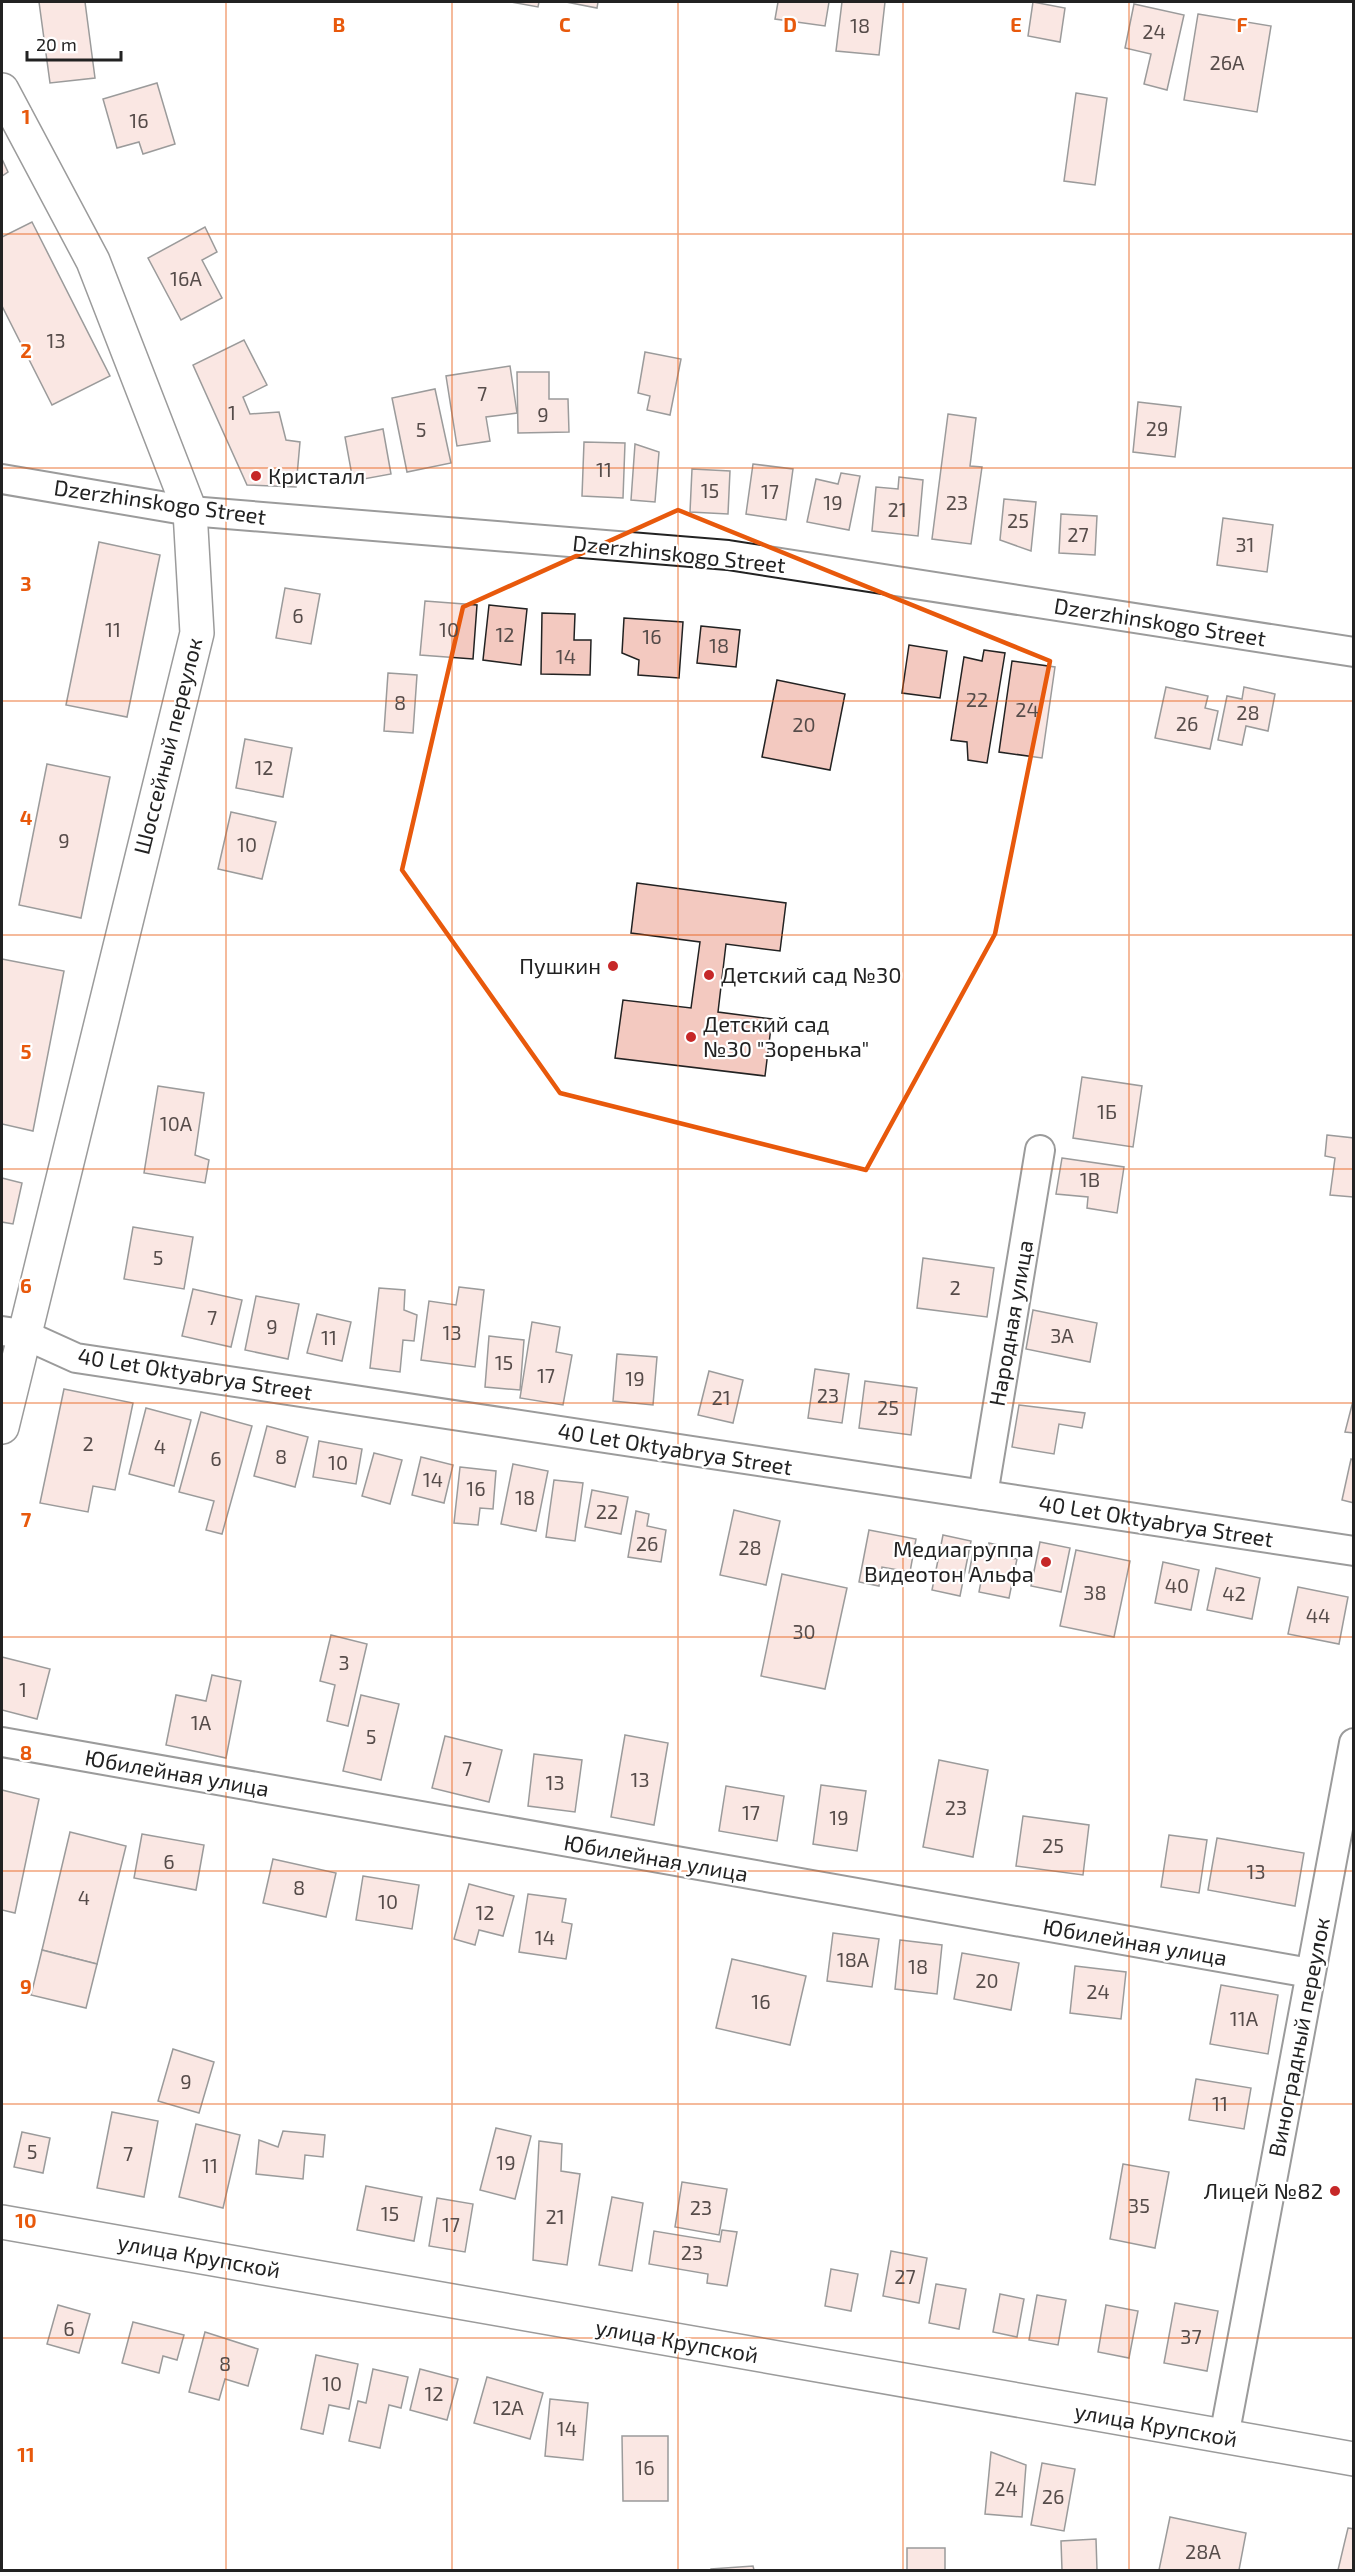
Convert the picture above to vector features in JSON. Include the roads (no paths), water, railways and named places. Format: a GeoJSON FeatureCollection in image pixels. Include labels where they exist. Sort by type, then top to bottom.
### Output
{"type":"FeatureCollection","features":[{"type":"Feature","properties":{"kind":"main road","name":"Шоссейный переулок"},"geometry":{"type":"LineString","coordinates":[[2,90],[93,261],[190,511],[197,633],[12,1333],[2,1427]]}},
{"type":"Feature","properties":{"kind":"main road","name":"улица Крупской"},"geometry":{"type":"LineString","coordinates":[[2,2222],[1353,2459]]}},
{"type":"Feature","properties":{"kind":"street","name":"Dzerzhinskogo Street"},"geometry":{"type":"LineString","coordinates":[[2,479],[190,511],[728,555],[1353,652]]}},
{"type":"Feature","properties":{"kind":"street","name":"Народная улица"},"geometry":{"type":"LineString","coordinates":[[982,1495],[1040,1150]]}},
{"type":"Feature","properties":{"kind":"street","name":"40 Let Oktyabrya Street"},"geometry":{"type":"LineString","coordinates":[[12,1333],[76,1358],[1353,1551]]}},
{"type":"Feature","properties":{"kind":"street","name":"Юбилейная улица"},"geometry":{"type":"LineString","coordinates":[[2,1742],[1311,1973]]}},
{"type":"Feature","properties":{"kind":"street","name":"Виноградный переулок"},"geometry":{"type":"LineString","coordinates":[[1224,2437],[1353,1743]]}},
{"type":"Feature","properties":{"kind":"place","name":"Кристалл"},"geometry":{"type":"Point","coordinates":[256,476]}},
{"type":"Feature","properties":{"kind":"place","name":"Пушкин"},"geometry":{"type":"Point","coordinates":[613,966]}},
{"type":"Feature","properties":{"kind":"place","name":"Детский сад №30"},"geometry":{"type":"Point","coordinates":[709,975]}},
{"type":"Feature","properties":{"kind":"place","name":"Детский сад №30 \"Зоренька\""},"geometry":{"type":"Point","coordinates":[691,1037]}},
{"type":"Feature","properties":{"kind":"place","name":"Медиагруппа Видеотон Альфа"},"geometry":{"type":"Point","coordinates":[1046,1562]}},
{"type":"Feature","properties":{"kind":"place","name":"Лицей №82"},"geometry":{"type":"Point","coordinates":[1335,2191]}}]}
